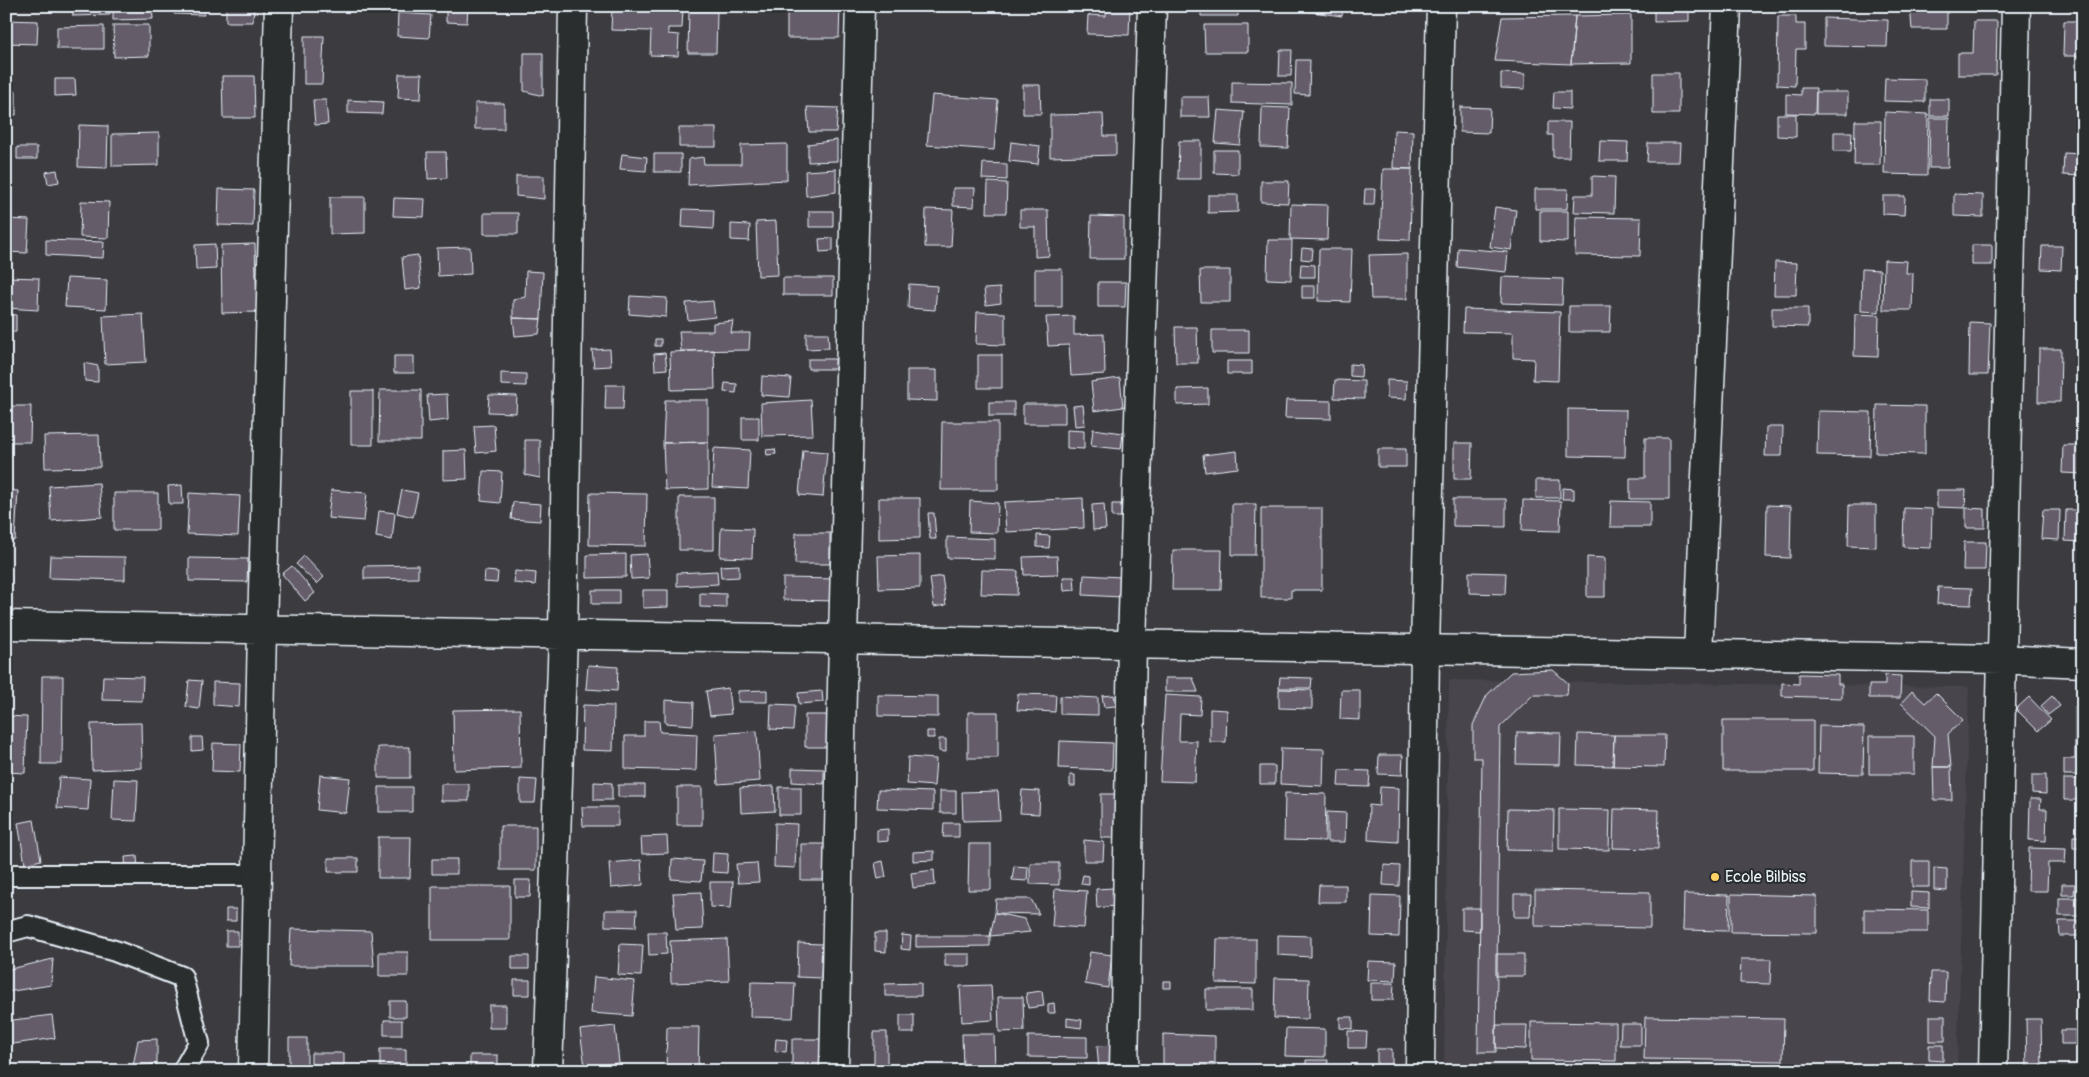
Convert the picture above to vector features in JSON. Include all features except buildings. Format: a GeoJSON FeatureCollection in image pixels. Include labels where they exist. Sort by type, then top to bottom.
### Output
{"type":"FeatureCollection","features":[{"type":"Feature","properties":{"kind":"street"},"geometry":{"type":"LineString","coordinates":[[253,1071],[262,629],[279,6]]}},
{"type":"Feature","properties":{"kind":"street"},"geometry":{"type":"LineString","coordinates":[[548,1071],[563,635],[573,6]]}},
{"type":"Feature","properties":{"kind":"street"},"geometry":{"type":"LineString","coordinates":[[834,1071],[843,639],[860,6]]}},
{"type":"Feature","properties":{"kind":"street"},"geometry":{"type":"LineString","coordinates":[[1124,1071],[1132,644],[1152,6]]}},
{"type":"Feature","properties":{"kind":"street"},"geometry":{"type":"LineString","coordinates":[[1420,1071],[1425,649],[1441,6]]}},
{"type":"Feature","properties":{"kind":"street"},"geometry":{"type":"LineString","coordinates":[[1698,654],[1727,6]]}},
{"type":"Feature","properties":{"kind":"street"},"geometry":{"type":"LineString","coordinates":[[1993,1071],[2016,6]]}},
{"type":"Feature","properties":{"kind":"street"},"geometry":{"type":"LineString","coordinates":[[6,625],[2001,659],[2083,663]]}},
{"type":"Feature","properties":{"kind":"lane"},"geometry":{"type":"LineString","coordinates":[[6,875],[257,875]]}},
{"type":"Feature","properties":{"kind":"lane"},"geometry":{"type":"LineString","coordinates":[[6,932],[28,926],[115,951],[182,978],[199,1043],[183,1071]]}},
{"type":"Feature","properties":{"kind":"shaded area","name":"Ecole Bilbiss"},"geometry":{"type":"Polygon","coordinates":[[[1449,680],[1969,687],[1957,1071],[1444,1071],[1449,680]]]}},
{"type":"Feature","properties":{"kind":"place","name":"Ecole Bilbiss"},"geometry":{"type":"Point","coordinates":[1715,877]}}]}
